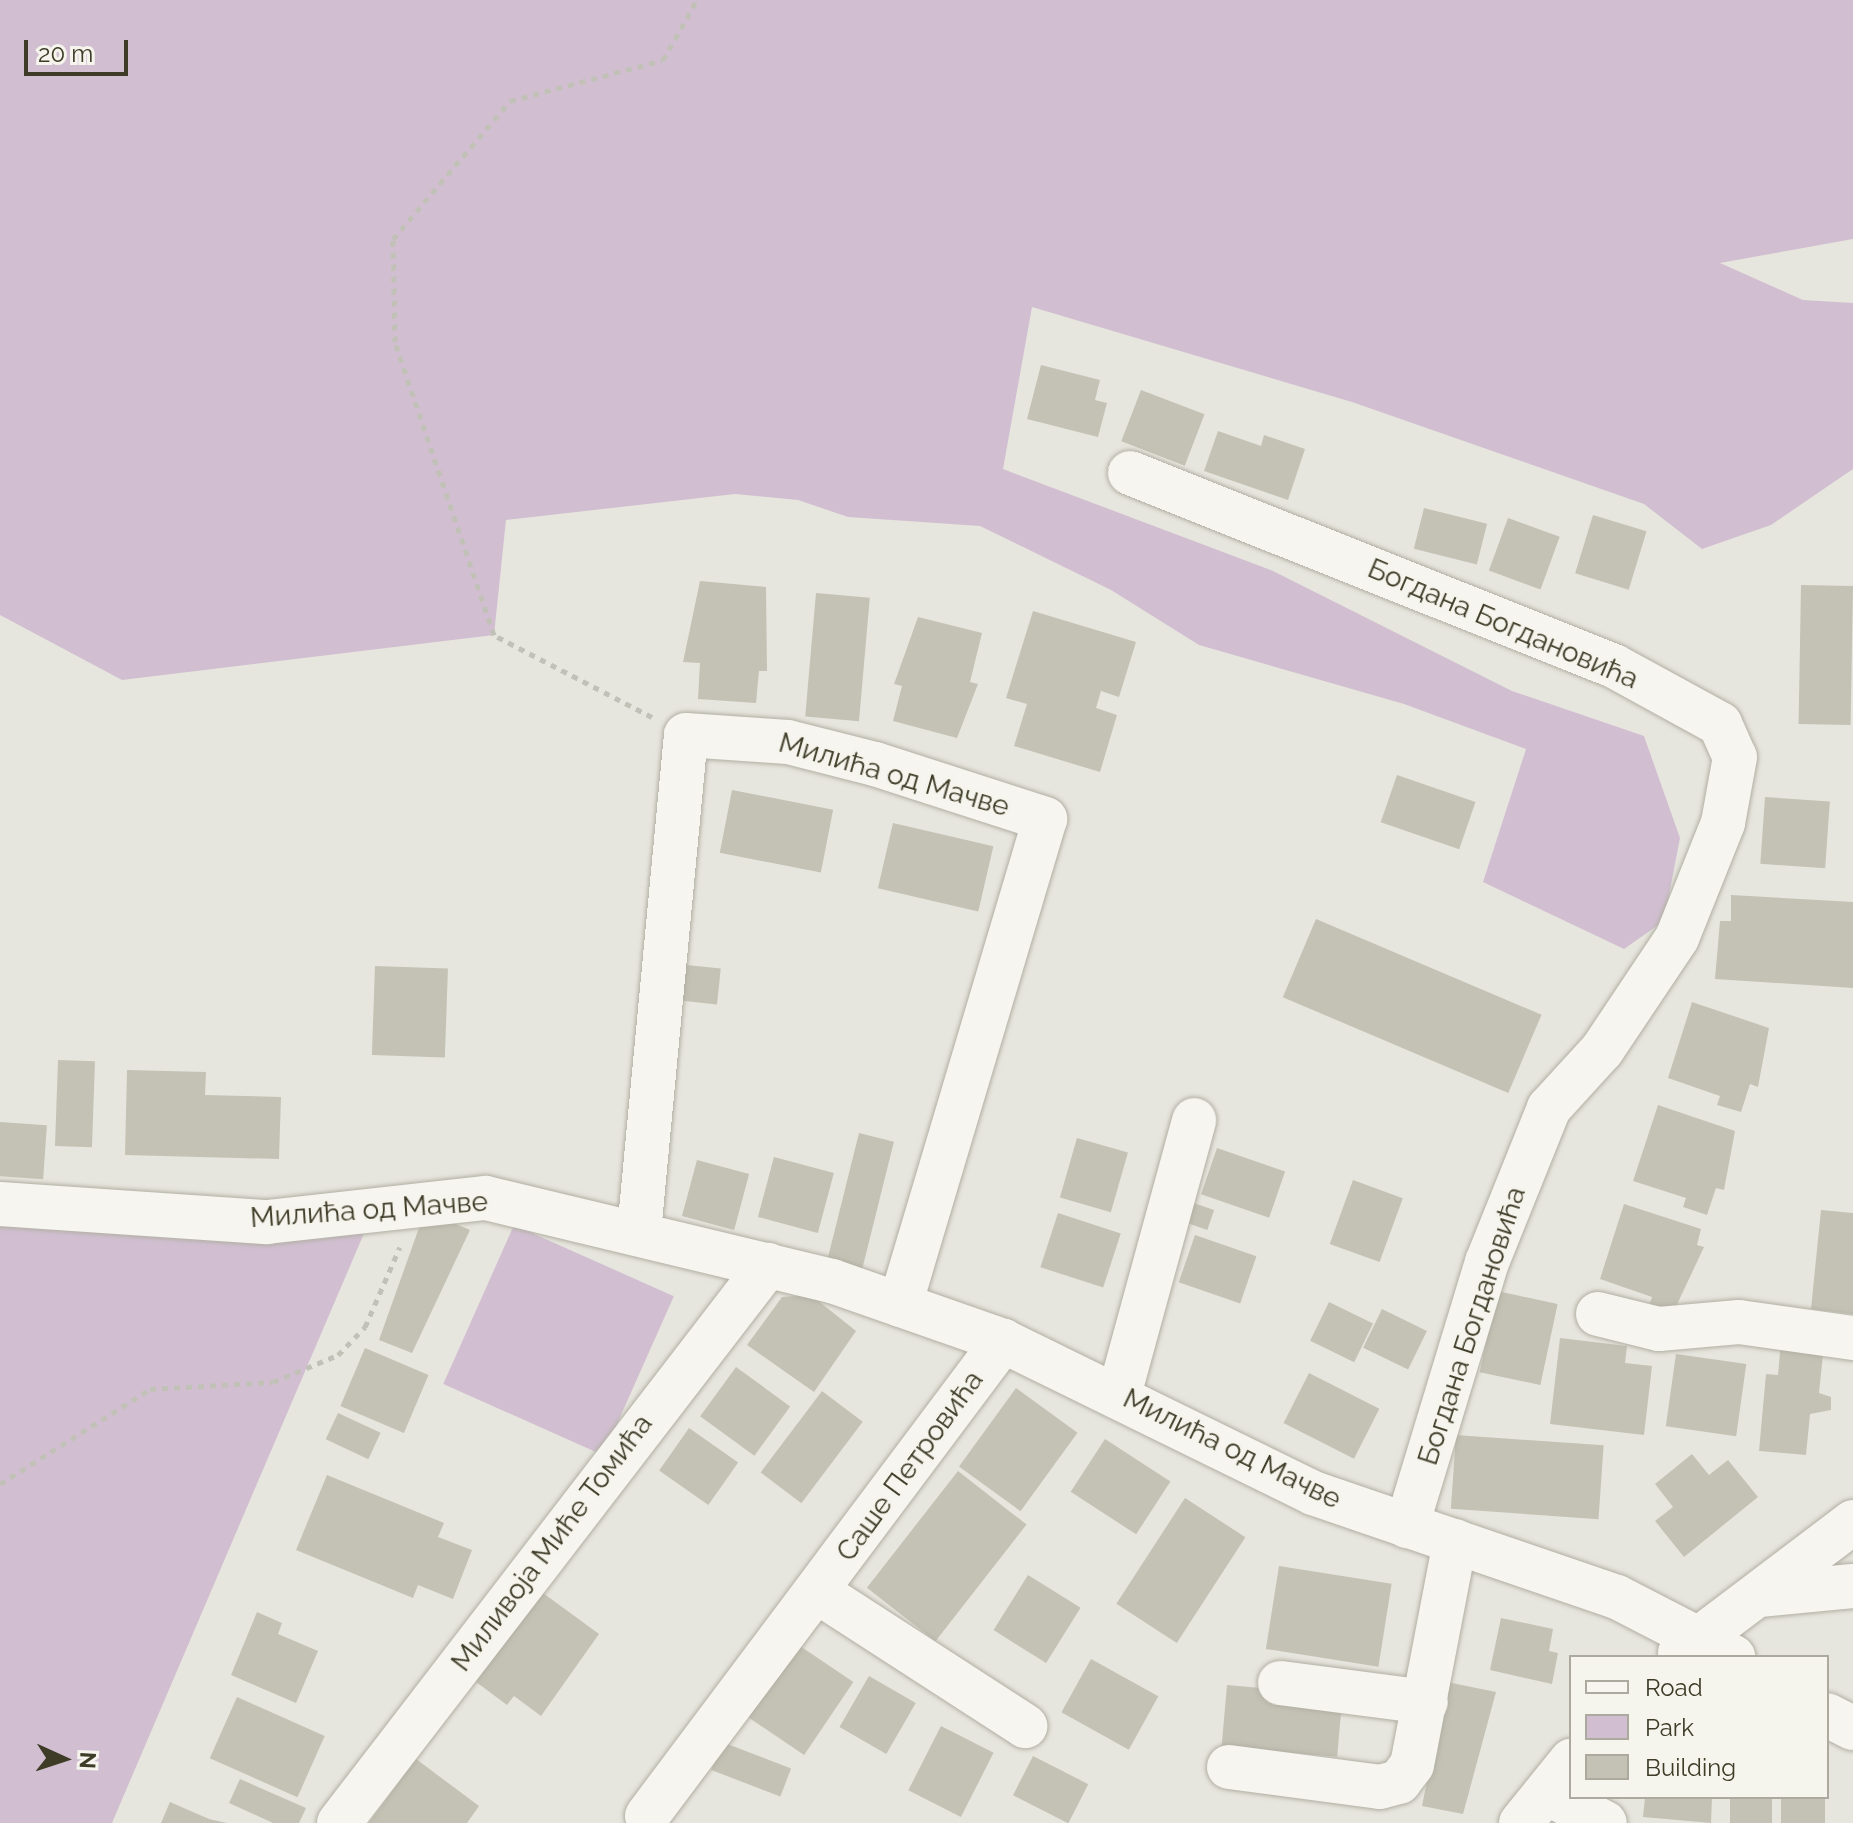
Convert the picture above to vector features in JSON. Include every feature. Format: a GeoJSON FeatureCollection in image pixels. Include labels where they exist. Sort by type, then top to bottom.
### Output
{"type":"FeatureCollection","features":[{"type":"Feature","properties":{"kind":"street","name":"Богдана Богдановића"},"geometry":{"type":"LineString","coordinates":[[1130,473],[1614,666],[1720,724],[1735,757],[1723,823],[1677,938],[1602,1050],[1549,1108],[1487,1262],[1407,1526]]}},
{"type":"Feature","properties":{"kind":"street"},"geometry":{"type":"LineString","coordinates":[[639,1232],[686,735]]}},
{"type":"Feature","properties":{"kind":"street","name":"Милића од Мачве"},"geometry":{"type":"LineString","coordinates":[[686,735],[788,742],[1045,819],[900,1305]]}},
{"type":"Feature","properties":{"kind":"street"},"geometry":{"type":"LineString","coordinates":[[1119,1395],[1194,1120]]}},
{"type":"Feature","properties":{"kind":"street","name":"Милића од Мачве"},"geometry":{"type":"LineString","coordinates":[[0,1204],[267,1222],[416,1205],[511,1201],[768,1265],[900,1305],[1003,1341],[1119,1395],[1313,1493],[1617,1597],[1703,1650]]}},
{"type":"Feature","properties":{"kind":"street","name":"Миливоја Миће Томића"},"geometry":{"type":"LineString","coordinates":[[339,1823],[768,1265]]}},
{"type":"Feature","properties":{"kind":"street"},"geometry":{"type":"LineString","coordinates":[[1598,1314],[1659,1329],[1739,1322],[1853,1338]]}},
{"type":"Feature","properties":{"kind":"street","name":"Саше Петровића"},"geometry":{"type":"LineString","coordinates":[[647,1816],[818,1592],[1003,1341]]}},
{"type":"Feature","properties":{"kind":"street"},"geometry":{"type":"LineString","coordinates":[[1703,1650],[1759,1595],[1853,1522]]}},
{"type":"Feature","properties":{"kind":"street"},"geometry":{"type":"LineString","coordinates":[[1229,1767],[1380,1787],[1399,1782],[1412,1765],[1455,1541]]}},
{"type":"Feature","properties":{"kind":"street"},"geometry":{"type":"LineString","coordinates":[[1759,1595],[1853,1586]]}},
{"type":"Feature","properties":{"kind":"street","name":"Саше Петровића"},"geometry":{"type":"LineString","coordinates":[[818,1592],[1025,1726]]}},
{"type":"Feature","properties":{"kind":"street"},"geometry":{"type":"LineString","coordinates":[[1280,1683],[1426,1702]]}},
{"type":"Feature","properties":{"kind":"street"},"geometry":{"type":"LineString","coordinates":[[1829,1716],[1853,1728]]}},
{"type":"Feature","properties":{"kind":"street"},"geometry":{"type":"LineString","coordinates":[[1546,1792],[1605,1823]]}},
{"type":"Feature","properties":{"kind":"path"},"geometry":{"type":"LineString","coordinates":[[686,735],[494,635],[395,342],[393,239],[510,101],[663,60],[697,0]]}},
{"type":"Feature","properties":{"kind":"path"},"geometry":{"type":"LineString","coordinates":[[0,1484],[150,1389],[273,1382],[338,1355],[383,1295],[416,1205]]}},
{"type":"Feature","properties":{"kind":"green space"},"geometry":{"type":"Polygon","coordinates":[[[0,0],[1853,0],[1853,239],[1720,263],[1803,300],[1853,303],[1853,469],[1771,525],[1702,549],[1644,504],[1352,402],[1032,307],[1003,469],[1273,571],[1512,691],[1644,736],[1680,838],[1664,921],[1624,949],[1483,882],[1526,749],[1404,704],[1199,645],[1111,590],[980,526],[848,517],[798,500],[735,494],[506,520],[494,635],[122,680],[0,615],[0,0]]]}},
{"type":"Feature","properties":{"kind":"green space"},"geometry":{"type":"Polygon","coordinates":[[[0,1204],[374,1210],[112,1823],[0,1823],[0,1204]]]}},
{"type":"Feature","properties":{"kind":"green space"},"geometry":{"type":"Polygon","coordinates":[[[514,1225],[674,1296],[603,1455],[443,1384],[514,1225]]]}},
{"type":"Feature","properties":{"kind":"building"},"geometry":{"type":"Polygon","coordinates":[[[1041,365],[1100,380],[1095,400],[1107,403],[1098,437],[1027,419],[1041,365]]]}},
{"type":"Feature","properties":{"kind":"building"},"geometry":{"type":"Polygon","coordinates":[[[1141,390],[1204,414],[1185,466],[1121,441],[1141,390]]]}},
{"type":"Feature","properties":{"kind":"building"},"geometry":{"type":"Polygon","coordinates":[[[1218,431],[1261,446],[1264,435],[1305,449],[1288,500],[1204,471],[1218,431]]]}},
{"type":"Feature","properties":{"kind":"building"},"geometry":{"type":"Polygon","coordinates":[[[1424,508],[1487,524],[1477,564],[1414,549],[1424,508]]]}},
{"type":"Feature","properties":{"kind":"building"},"geometry":{"type":"Polygon","coordinates":[[[1593,515],[1647,531],[1629,590],[1575,573],[1593,515]]]}},
{"type":"Feature","properties":{"kind":"building"},"geometry":{"type":"Polygon","coordinates":[[[1508,518],[1560,537],[1541,589],[1489,571],[1508,518]]]}},
{"type":"Feature","properties":{"kind":"building"},"geometry":{"type":"Polygon","coordinates":[[[700,581],[766,587],[767,671],[759,671],[756,703],[698,699],[700,663],[683,662],[700,581]]]}},
{"type":"Feature","properties":{"kind":"building"},"geometry":{"type":"Polygon","coordinates":[[[1801,585],[1853,586],[1851,725],[1799,724],[1801,585]]]}},
{"type":"Feature","properties":{"kind":"building"},"geometry":{"type":"Polygon","coordinates":[[[816,593],[870,598],[859,721],[805,717],[816,593]]]}},
{"type":"Feature","properties":{"kind":"building"},"geometry":{"type":"Polygon","coordinates":[[[1033,611],[1136,642],[1119,697],[1101,691],[1096,708],[1117,715],[1100,772],[1014,746],[1027,704],[1006,698],[1033,611]]]}},
{"type":"Feature","properties":{"kind":"building"},"geometry":{"type":"Polygon","coordinates":[[[918,617],[982,633],[970,682],[978,684],[957,738],[893,721],[902,686],[894,684],[918,617]]]}},
{"type":"Feature","properties":{"kind":"building"},"geometry":{"type":"Polygon","coordinates":[[[1397,775],[1475,802],[1459,849],[1381,822],[1397,775]]]}},
{"type":"Feature","properties":{"kind":"building"},"geometry":{"type":"Polygon","coordinates":[[[732,790],[833,810],[821,872],[720,853],[732,790]]]}},
{"type":"Feature","properties":{"kind":"building"},"geometry":{"type":"Polygon","coordinates":[[[1765,797],[1830,802],[1825,868],[1760,864],[1765,797]]]}},
{"type":"Feature","properties":{"kind":"building"},"geometry":{"type":"Polygon","coordinates":[[[893,823],[993,846],[978,911],[878,888],[893,823]]]}},
{"type":"Feature","properties":{"kind":"building"},"geometry":{"type":"Polygon","coordinates":[[[1731,895],[1853,902],[1853,988],[1715,979],[1720,921],[1731,921],[1731,895]]]}},
{"type":"Feature","properties":{"kind":"building"},"geometry":{"type":"Polygon","coordinates":[[[1316,919],[1542,1015],[1508,1093],[1283,997],[1316,919]]]}},
{"type":"Feature","properties":{"kind":"building"},"geometry":{"type":"Polygon","coordinates":[[[677,964],[721,969],[717,1004],[673,1000],[677,964]]]}},
{"type":"Feature","properties":{"kind":"building"},"geometry":{"type":"Polygon","coordinates":[[[375,966],[448,969],[445,1057],[372,1055],[375,966]]]}},
{"type":"Feature","properties":{"kind":"building"},"geometry":{"type":"Polygon","coordinates":[[[1692,1002],[1769,1028],[1758,1087],[1750,1084],[1741,1112],[1717,1105],[1720,1096],[1668,1078],[1692,1002]]]}},
{"type":"Feature","properties":{"kind":"building"},"geometry":{"type":"Polygon","coordinates":[[[58,1060],[95,1061],[92,1147],[55,1146],[58,1060]]]}},
{"type":"Feature","properties":{"kind":"building"},"geometry":{"type":"Polygon","coordinates":[[[127,1070],[206,1072],[205,1095],[281,1097],[279,1159],[125,1155],[127,1070]]]}},
{"type":"Feature","properties":{"kind":"building"},"geometry":{"type":"Polygon","coordinates":[[[1658,1105],[1735,1131],[1724,1190],[1716,1188],[1707,1215],[1683,1207],[1686,1198],[1633,1181],[1658,1105]]]}},
{"type":"Feature","properties":{"kind":"building"},"geometry":{"type":"Polygon","coordinates":[[[0,1122],[47,1125],[43,1179],[0,1176],[0,1122]]]}},
{"type":"Feature","properties":{"kind":"building"},"geometry":{"type":"Polygon","coordinates":[[[859,1133],[894,1142],[860,1279],[825,1271],[859,1133]]]}},
{"type":"Feature","properties":{"kind":"building"},"geometry":{"type":"Polygon","coordinates":[[[1077,1138],[1128,1153],[1111,1212],[1060,1198],[1077,1138]]]}},
{"type":"Feature","properties":{"kind":"building"},"geometry":{"type":"Polygon","coordinates":[[[1217,1148],[1285,1171],[1269,1218],[1201,1194],[1217,1148]]]}},
{"type":"Feature","properties":{"kind":"building"},"geometry":{"type":"Polygon","coordinates":[[[774,1157],[834,1173],[818,1233],[758,1217],[774,1157]]]}},
{"type":"Feature","properties":{"kind":"building"},"geometry":{"type":"Polygon","coordinates":[[[697,1160],[749,1174],[734,1230],[682,1216],[697,1160]]]}},
{"type":"Feature","properties":{"kind":"building"},"geometry":{"type":"Polygon","coordinates":[[[1353,1180],[1403,1198],[1380,1262],[1330,1244],[1353,1180]]]}},
{"type":"Feature","properties":{"kind":"building"},"geometry":{"type":"Polygon","coordinates":[[[1182,1199],[1214,1210],[1207,1230],[1175,1219],[1182,1199]]]}},
{"type":"Feature","properties":{"kind":"building"},"geometry":{"type":"Polygon","coordinates":[[[1624,1204],[1701,1229],[1697,1245],[1704,1247],[1673,1313],[1649,1306],[1652,1297],[1600,1279],[1624,1204]]]}},
{"type":"Feature","properties":{"kind":"building"},"geometry":{"type":"Polygon","coordinates":[[[1821,1210],[1853,1213],[1853,1314],[1811,1309],[1821,1210]]]}},
{"type":"Feature","properties":{"kind":"building"},"geometry":{"type":"Polygon","coordinates":[[[425,1211],[470,1230],[412,1353],[379,1340],[425,1211]]]}},
{"type":"Feature","properties":{"kind":"building"},"geometry":{"type":"Polygon","coordinates":[[[1058,1213],[1121,1233],[1103,1288],[1040,1267],[1058,1213]]]}},
{"type":"Feature","properties":{"kind":"building"},"geometry":{"type":"Polygon","coordinates":[[[1195,1235],[1256,1256],[1240,1303],[1179,1282],[1195,1235]]]}},
{"type":"Feature","properties":{"kind":"building"},"geometry":{"type":"Polygon","coordinates":[[[1497,1291],[1558,1304],[1540,1385],[1480,1372],[1497,1291]]]}},
{"type":"Feature","properties":{"kind":"building"},"geometry":{"type":"Polygon","coordinates":[[[811,1295],[856,1331],[814,1392],[747,1345],[782,1297],[811,1295]]]}},
{"type":"Feature","properties":{"kind":"building"},"geometry":{"type":"Polygon","coordinates":[[[1329,1302],[1373,1323],[1354,1362],[1310,1341],[1329,1302]]]}},
{"type":"Feature","properties":{"kind":"building"},"geometry":{"type":"Polygon","coordinates":[[[1382,1309],[1427,1331],[1408,1370],[1363,1348],[1382,1309]]]}},
{"type":"Feature","properties":{"kind":"building"},"geometry":{"type":"Polygon","coordinates":[[[1560,1338],[1627,1346],[1625,1363],[1652,1366],[1644,1435],[1550,1424],[1560,1338]]]}},
{"type":"Feature","properties":{"kind":"building"},"geometry":{"type":"Polygon","coordinates":[[[1781,1341],[1824,1345],[1819,1393],[1831,1397],[1831,1410],[1810,1414],[1806,1455],[1759,1451],[1766,1374],[1778,1375],[1781,1341]]]}},
{"type":"Feature","properties":{"kind":"building"},"geometry":{"type":"Polygon","coordinates":[[[365,1348],[429,1375],[404,1433],[340,1406],[365,1348]]]}},
{"type":"Feature","properties":{"kind":"building"},"geometry":{"type":"Polygon","coordinates":[[[1676,1354],[1746,1364],[1736,1436],[1666,1426],[1676,1354]]]}},
{"type":"Feature","properties":{"kind":"building"},"geometry":{"type":"Polygon","coordinates":[[[736,1367],[790,1406],[754,1456],[700,1416],[736,1367]]]}},
{"type":"Feature","properties":{"kind":"building"},"geometry":{"type":"Polygon","coordinates":[[[1309,1373],[1379,1409],[1354,1459],[1284,1423],[1309,1373]]]}},
{"type":"Feature","properties":{"kind":"building"},"geometry":{"type":"Polygon","coordinates":[[[1016,1388],[1077,1433],[1020,1511],[959,1466],[1016,1388]]]}},
{"type":"Feature","properties":{"kind":"building"},"geometry":{"type":"Polygon","coordinates":[[[822,1391],[863,1422],[801,1503],[761,1472],[822,1391]]]}},
{"type":"Feature","properties":{"kind":"building"},"geometry":{"type":"Polygon","coordinates":[[[338,1413],[381,1433],[368,1459],[326,1439],[338,1413]]]}},
{"type":"Feature","properties":{"kind":"building"},"geometry":{"type":"Polygon","coordinates":[[[689,1428],[738,1462],[708,1505],[659,1471],[689,1428]]]}},
{"type":"Feature","properties":{"kind":"building"},"geometry":{"type":"Polygon","coordinates":[[[1456,1435],[1604,1445],[1598,1519],[1451,1509],[1456,1435]]]}},
{"type":"Feature","properties":{"kind":"building"},"geometry":{"type":"Polygon","coordinates":[[[1105,1439],[1170,1481],[1136,1534],[1071,1492],[1105,1439]]]}},
{"type":"Feature","properties":{"kind":"building"},"geometry":{"type":"Polygon","coordinates":[[[1692,1454],[1709,1475],[1728,1460],[1758,1497],[1684,1557],[1655,1521],[1673,1507],[1655,1484],[1692,1454]]]}},
{"type":"Feature","properties":{"kind":"building"},"geometry":{"type":"Polygon","coordinates":[[[958,1471],[1027,1525],[935,1641],[867,1588],[958,1471]]]}},
{"type":"Feature","properties":{"kind":"building"},"geometry":{"type":"Polygon","coordinates":[[[327,1475],[444,1523],[438,1537],[472,1550],[453,1599],[418,1585],[413,1598],[296,1550],[327,1475]]]}},
{"type":"Feature","properties":{"kind":"building"},"geometry":{"type":"Polygon","coordinates":[[[1185,1498],[1245,1537],[1177,1643],[1116,1604],[1185,1498]]]}},
{"type":"Feature","properties":{"kind":"building"},"geometry":{"type":"Polygon","coordinates":[[[1279,1566],[1392,1584],[1378,1667],[1266,1649],[1279,1566]]]}},
{"type":"Feature","properties":{"kind":"building"},"geometry":{"type":"Polygon","coordinates":[[[1028,1575],[1081,1608],[1046,1663],[994,1630],[1028,1575]]]}},
{"type":"Feature","properties":{"kind":"building"},"geometry":{"type":"Polygon","coordinates":[[[532,1585],[599,1634],[541,1716],[514,1696],[507,1705],[468,1676],[532,1585]]]}},
{"type":"Feature","properties":{"kind":"building"},"geometry":{"type":"Polygon","coordinates":[[[257,1612],[282,1623],[278,1634],[318,1651],[296,1703],[231,1675],[257,1612]]]}},
{"type":"Feature","properties":{"kind":"building"},"geometry":{"type":"Polygon","coordinates":[[[1501,1618],[1553,1629],[1549,1651],[1558,1653],[1552,1684],[1490,1670],[1501,1618]]]}},
{"type":"Feature","properties":{"kind":"building"},"geometry":{"type":"Polygon","coordinates":[[[797,1644],[853,1682],[804,1755],[748,1717],[797,1644]]]}},
{"type":"Feature","properties":{"kind":"building"},"geometry":{"type":"Polygon","coordinates":[[[1091,1659],[1158,1696],[1129,1750],[1061,1712],[1091,1659]]]}},
{"type":"Feature","properties":{"kind":"building"},"geometry":{"type":"Polygon","coordinates":[[[869,1676],[916,1703],[886,1754],[840,1727],[869,1676]]]}},
{"type":"Feature","properties":{"kind":"building"},"geometry":{"type":"Polygon","coordinates":[[[1447,1682],[1496,1692],[1463,1814],[1422,1806],[1447,1682]]]}},
{"type":"Feature","properties":{"kind":"building"},"geometry":{"type":"Polygon","coordinates":[[[1227,1685],[1343,1695],[1337,1757],[1222,1747],[1227,1685]]]}},
{"type":"Feature","properties":{"kind":"building"},"geometry":{"type":"Polygon","coordinates":[[[237,1697],[325,1736],[297,1797],[210,1758],[237,1697]]]}},
{"type":"Feature","properties":{"kind":"building"},"geometry":{"type":"Polygon","coordinates":[[[941,1726],[994,1753],[961,1817],[908,1790],[941,1726]]]}},
{"type":"Feature","properties":{"kind":"building"},"geometry":{"type":"Polygon","coordinates":[[[722,1742],[791,1769],[780,1797],[711,1770],[722,1742]]]}},
{"type":"Feature","properties":{"kind":"building"},"geometry":{"type":"Polygon","coordinates":[[[1033,1756],[1088,1784],[1068,1823],[1013,1795],[1033,1756]]]}},
{"type":"Feature","properties":{"kind":"building"},"geometry":{"type":"Polygon","coordinates":[[[416,1759],[479,1806],[467,1823],[369,1823],[416,1759]]]}},
{"type":"Feature","properties":{"kind":"building"},"geometry":{"type":"Polygon","coordinates":[[[240,1779],[306,1808],[299,1823],[273,1823],[229,1803],[240,1779]]]}},
{"type":"Feature","properties":{"kind":"building"},"geometry":{"type":"Polygon","coordinates":[[[1645,1799],[1712,1799],[1711,1823],[1643,1817],[1645,1799]]]}},
{"type":"Feature","properties":{"kind":"building"},"geometry":{"type":"Polygon","coordinates":[[[1730,1799],[1772,1799],[1772,1823],[1730,1823],[1730,1799]]]}},
{"type":"Feature","properties":{"kind":"building"},"geometry":{"type":"Polygon","coordinates":[[[1781,1799],[1825,1799],[1825,1823],[1781,1823],[1781,1799]]]}},
{"type":"Feature","properties":{"kind":"building"},"geometry":{"type":"Polygon","coordinates":[[[170,1802],[209,1819],[227,1823],[161,1823],[170,1802]]]}}]}
